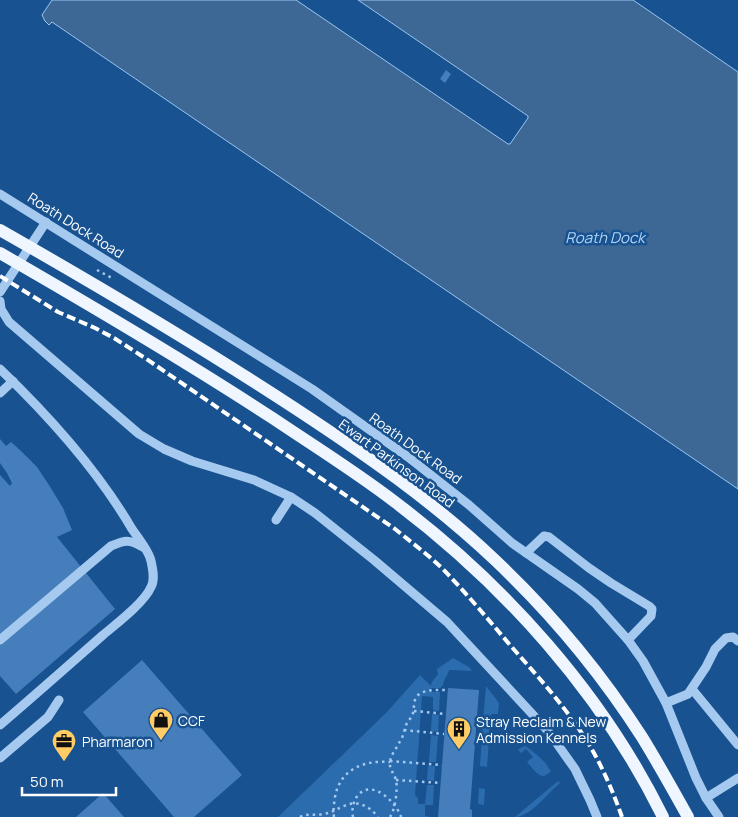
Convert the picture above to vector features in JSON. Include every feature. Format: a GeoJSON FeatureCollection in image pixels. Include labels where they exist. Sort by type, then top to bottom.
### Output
{"type":"FeatureCollection","features":[{"type":"Feature","properties":{"kind":"main road","name":"Ewart Parkinson Road"},"geometry":{"type":"LineString","coordinates":[[0,230],[105,290],[220,360],[353,447],[444,515],[495,560],[542,608],[588,662],[642,737],[688,817]]}},
{"type":"Feature","properties":{"kind":"main road"},"geometry":{"type":"LineString","coordinates":[[0,253],[118,321],[341,463],[450,546],[518,612],[544,640],[571,674],[625,749],[664,817]]}},
{"type":"Feature","properties":{"kind":"street","name":"Roath Dock Road"},"geometry":{"type":"LineString","coordinates":[[0,194],[312,389],[439,480],[512,543],[590,599],[609,618],[643,660],[666,703],[696,778],[706,798],[719,817]]}},
{"type":"Feature","properties":{"kind":"street"},"geometry":{"type":"LineString","coordinates":[[0,292],[46,222]]}},
{"type":"Feature","properties":{"kind":"street"},"geometry":{"type":"LineString","coordinates":[[0,301],[1,309],[8,322],[139,434],[164,449],[192,461],[254,480],[291,496],[374,560],[447,622],[548,731],[575,769],[597,817]]}},
{"type":"Feature","properties":{"kind":"street"},"geometry":{"type":"LineString","coordinates":[[0,369],[64,435],[99,479],[126,517],[151,560],[154,576],[152,586],[145,597],[112,628],[0,724]]}},
{"type":"Feature","properties":{"kind":"street"},"geometry":{"type":"LineString","coordinates":[[0,393],[12,381]]}},
{"type":"Feature","properties":{"kind":"street"},"geometry":{"type":"LineString","coordinates":[[276,520],[291,496]]}},
{"type":"Feature","properties":{"kind":"street"},"geometry":{"type":"LineString","coordinates":[[526,553],[544,536],[549,537],[611,583],[649,606],[652,609],[651,616],[628,640]]}},
{"type":"Feature","properties":{"kind":"street"},"geometry":{"type":"LineString","coordinates":[[0,640],[111,546],[123,540],[133,541],[143,547]]}},
{"type":"Feature","properties":{"kind":"street"},"geometry":{"type":"LineString","coordinates":[[666,703],[688,694],[692,690],[715,649],[721,642],[726,638],[733,637],[738,641]]}},
{"type":"Feature","properties":{"kind":"street"},"geometry":{"type":"LineString","coordinates":[[692,690],[738,745]]}},
{"type":"Feature","properties":{"kind":"street"},"geometry":{"type":"LineString","coordinates":[[0,758],[48,717],[58,700]]}},
{"type":"Feature","properties":{"kind":"street"},"geometry":{"type":"LineString","coordinates":[[706,798],[738,778]]}},
{"type":"Feature","properties":{"kind":"path"},"geometry":{"type":"LineString","coordinates":[[390,817],[393,813],[396,780],[390,761],[414,711],[415,699],[420,693],[432,690],[448,690]]}},
{"type":"Feature","properties":{"kind":"path"},"geometry":{"type":"LineString","coordinates":[[414,711],[446,714]]}},
{"type":"Feature","properties":{"kind":"path"},"geometry":{"type":"LineString","coordinates":[[404,730],[444,734]]}},
{"type":"Feature","properties":{"kind":"path"},"geometry":{"type":"LineString","coordinates":[[334,817],[336,790],[342,779],[352,770],[366,763],[390,761],[442,765]]}},
{"type":"Feature","properties":{"kind":"path"},"geometry":{"type":"LineString","coordinates":[[396,780],[441,783]]}},
{"type":"Feature","properties":{"kind":"path"},"geometry":{"type":"LineString","coordinates":[[353,817],[352,807],[356,796],[367,790],[372,790],[384,796],[398,809],[402,817]]}},
{"type":"Feature","properties":{"kind":"path"},"geometry":{"type":"LineString","coordinates":[[300,817],[334,812],[344,805],[353,804],[362,804],[378,817]]}},
{"type":"Feature","properties":{"kind":"shaded area"},"geometry":{"type":"Polygon","coordinates":[[[453,658],[469,667],[472,671],[449,670],[441,688],[431,688],[431,692],[440,692],[439,711],[433,710],[433,697],[422,696],[415,795],[418,798],[418,804],[425,804],[427,785],[434,785],[433,805],[425,805],[425,816],[431,817],[278,817],[386,713],[420,675],[431,686],[438,674],[437,669],[453,658]]]}},
{"type":"Feature","properties":{"kind":"shaded area"},"geometry":{"type":"Polygon","coordinates":[[[486,686],[499,703],[498,714],[491,714],[489,735],[482,734],[486,686]]]}},
{"type":"Feature","properties":{"kind":"shaded area"},"geometry":{"type":"Polygon","coordinates":[[[432,714],[439,715],[438,732],[431,731],[432,714]]]}},
{"type":"Feature","properties":{"kind":"shaded area"},"geometry":{"type":"Polygon","coordinates":[[[431,735],[438,736],[436,762],[429,762],[431,735]]]}},
{"type":"Feature","properties":{"kind":"shaded area"},"geometry":{"type":"Polygon","coordinates":[[[482,738],[489,739],[487,767],[480,766],[482,738]]]}},
{"type":"Feature","properties":{"kind":"shaded area"},"geometry":{"type":"Polygon","coordinates":[[[525,746],[546,763],[551,771],[544,776],[539,775],[527,762],[533,757],[526,749],[521,753],[518,750],[525,746]]]}},
{"type":"Feature","properties":{"kind":"shaded area"},"geometry":{"type":"Polygon","coordinates":[[[428,766],[435,766],[434,781],[427,780],[428,766]]]}},
{"type":"Feature","properties":{"kind":"shaded area"},"geometry":{"type":"Polygon","coordinates":[[[558,781],[560,783],[533,809],[521,816],[515,817],[558,781]]]}},
{"type":"Feature","properties":{"kind":"shaded area"},"geometry":{"type":"Polygon","coordinates":[[[479,788],[485,789],[484,805],[478,804],[479,788]]]}},
{"type":"Feature","properties":{"kind":"water","name":"Roath Dock"},"geometry":{"type":"Polygon","coordinates":[[[52,0],[296,0],[508,144],[510,144],[528,116],[358,0],[633,0],[738,72],[738,489],[52,22],[49,25],[42,15],[52,0]]]}},
{"type":"Feature","properties":{"kind":"building"},"geometry":{"type":"Polygon","coordinates":[[[446,70],[451,74],[445,83],[440,79],[446,70]]]}},
{"type":"Feature","properties":{"kind":"building"},"geometry":{"type":"Polygon","coordinates":[[[0,439],[6,446],[11,442],[37,467],[63,508],[72,530],[57,537],[115,609],[16,694],[0,676],[0,475],[10,486],[12,483],[0,463],[0,439]]]}},
{"type":"Feature","properties":{"kind":"building"},"geometry":{"type":"Polygon","coordinates":[[[142,660],[242,775],[194,817],[174,817],[83,712],[142,660]]]}},
{"type":"Feature","properties":{"kind":"building","name":"Stray Reclaim & New Admission Kennels"},"geometry":{"type":"Polygon","coordinates":[[[448,688],[479,690],[470,809],[472,810],[472,817],[438,817],[448,688]]]}},
{"type":"Feature","properties":{"kind":"building"},"geometry":{"type":"Polygon","coordinates":[[[103,793],[124,817],[76,817],[103,793]]]}},
{"type":"Feature","properties":{"kind":"railway"},"geometry":{"type":"LineString","coordinates":[[0,276],[58,312],[114,338],[145,358],[395,529],[431,558],[468,596],[567,712],[595,755],[622,817]]}},
{"type":"Feature","properties":{"kind":"place","name":"CCF"},"geometry":{"type":"Point","coordinates":[161,741]}},
{"type":"Feature","properties":{"kind":"place","name":"Stray Reclaim & New Admission Kennels"},"geometry":{"type":"Point","coordinates":[459,750]}},
{"type":"Feature","properties":{"kind":"place","name":"Pharmaron"},"geometry":{"type":"Point","coordinates":[64,762]}}]}
